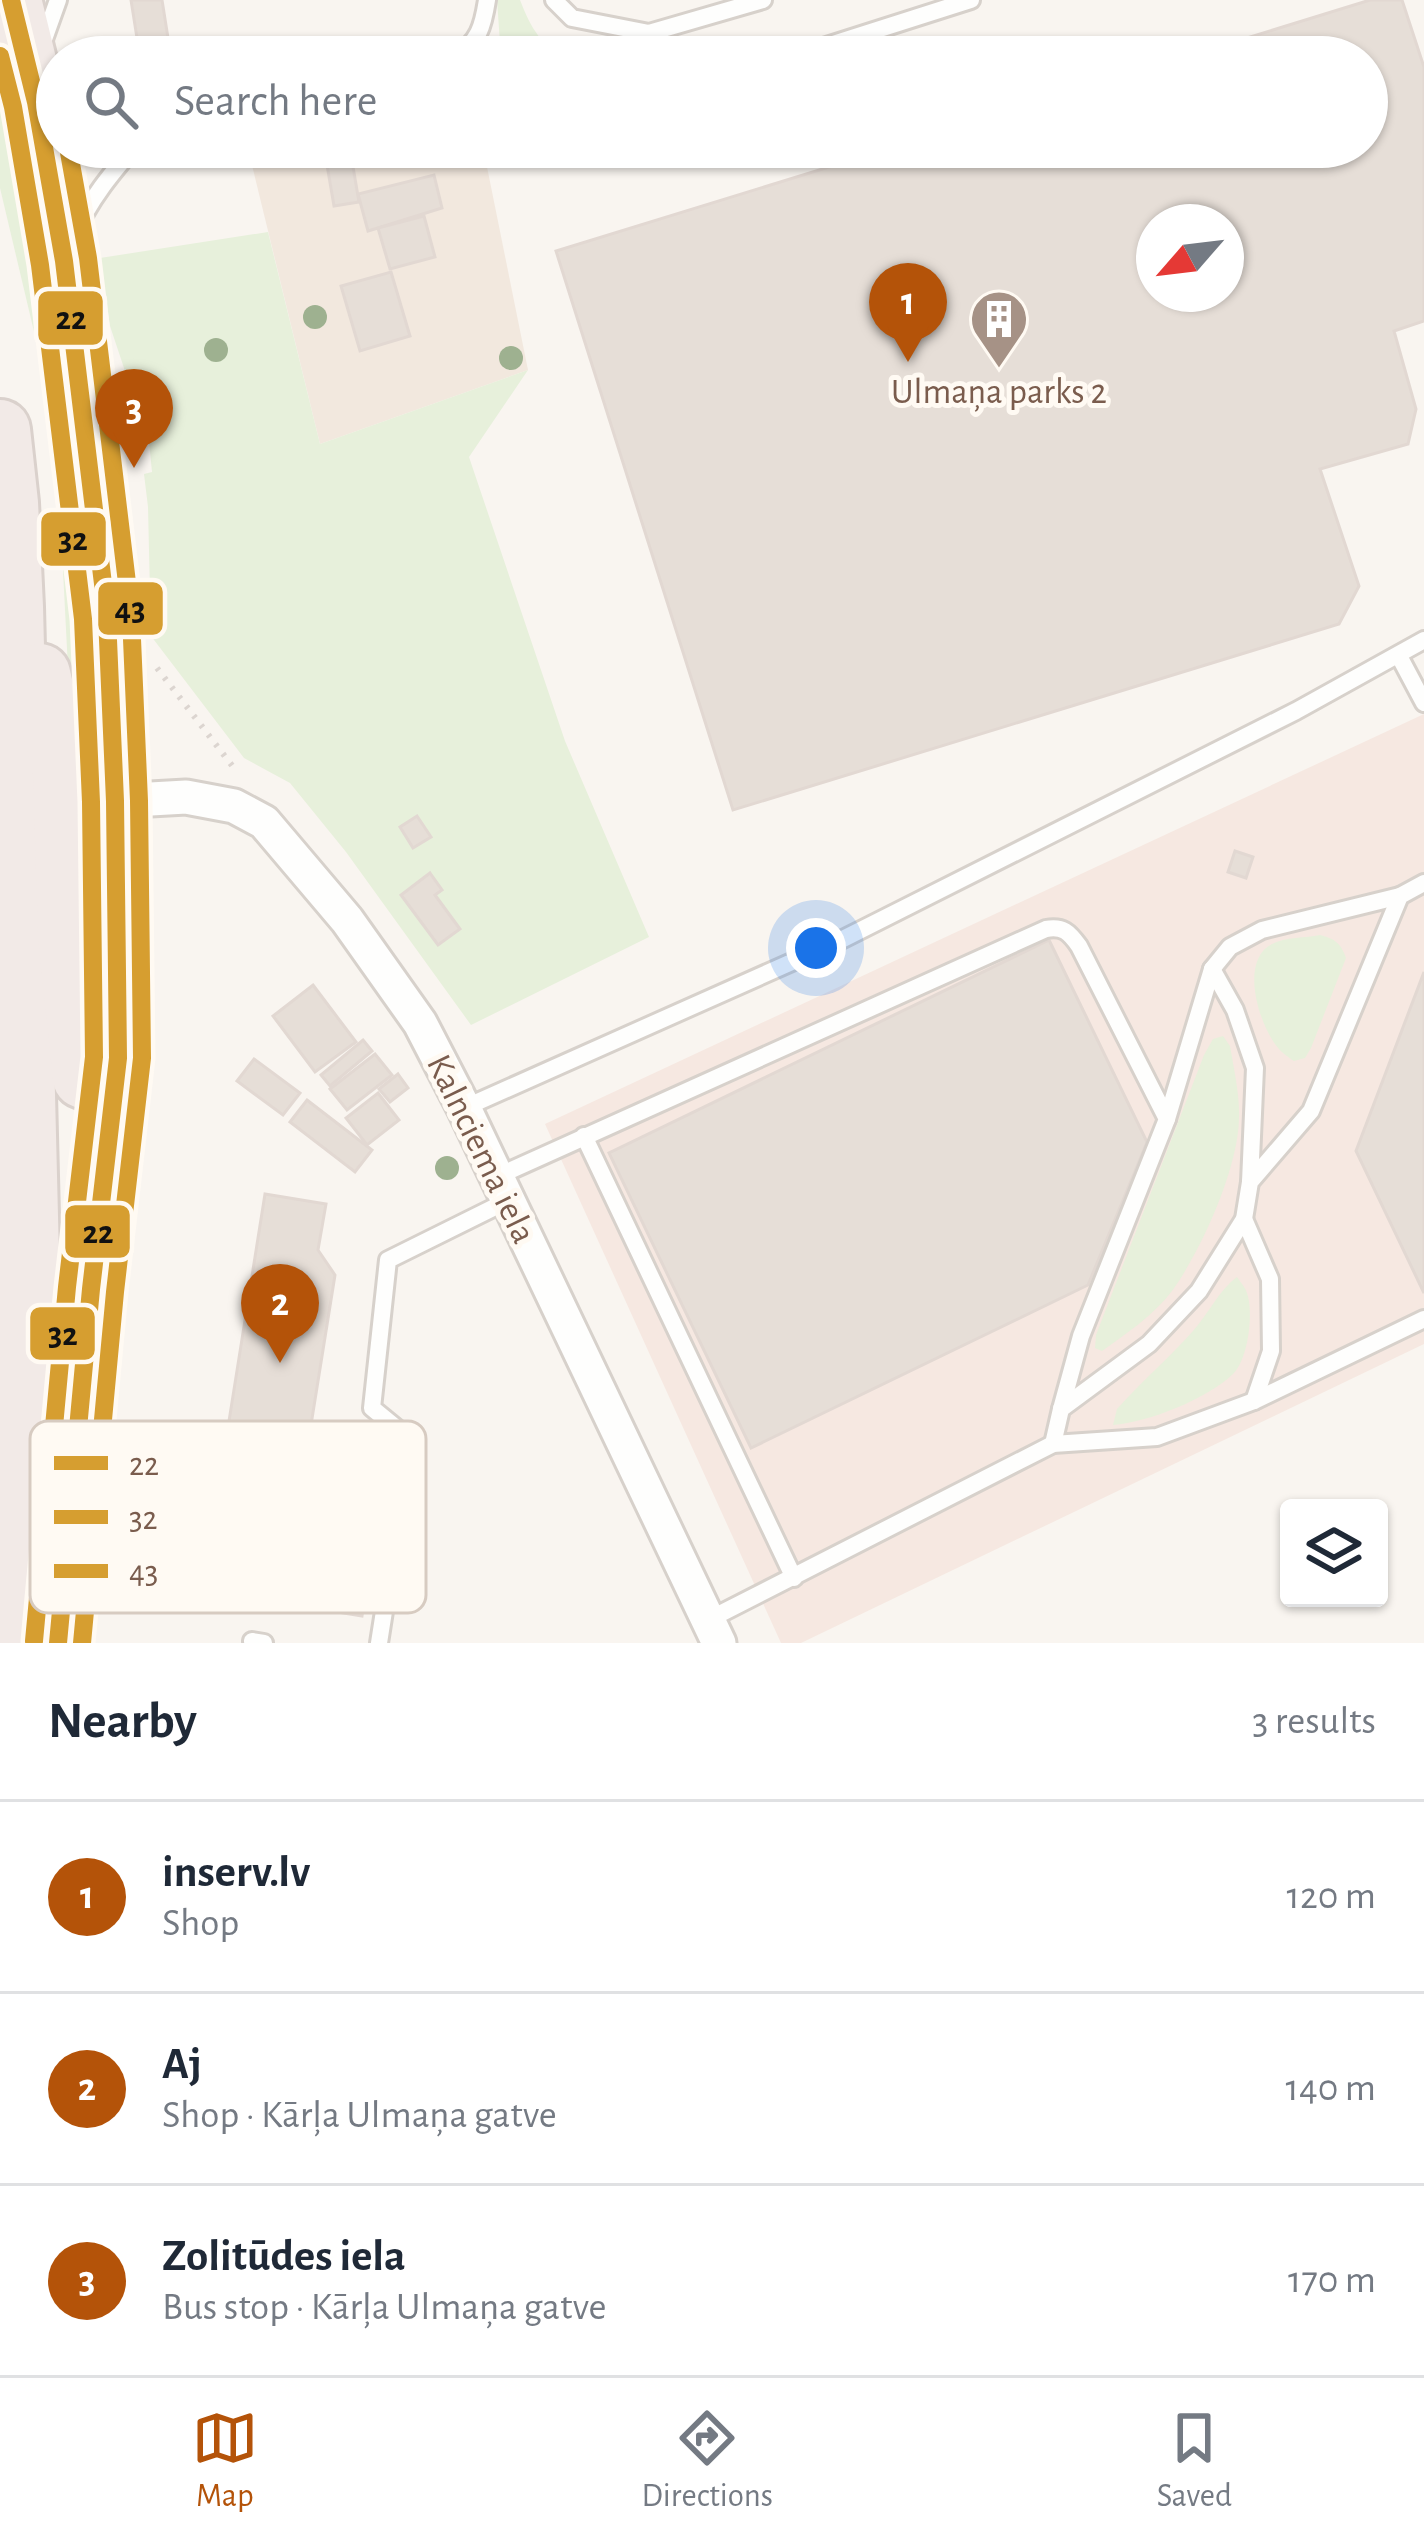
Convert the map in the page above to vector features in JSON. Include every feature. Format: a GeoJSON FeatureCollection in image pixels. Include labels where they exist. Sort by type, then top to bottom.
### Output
{"type":"FeatureCollection","features":[{"type":"Feature","properties":{"kind":"highway"},"geometry":{"type":"LineString","coordinates":[[10,0],[36,102]]}},
{"type":"Feature","properties":{"kind":"highway"},"geometry":{"type":"LineString","coordinates":[[48,168],[64,261],[107,617],[115,801],[118,1058],[79,1421]]}},
{"type":"Feature","properties":{"kind":"highway"},"geometry":{"type":"LineString","coordinates":[[0,430],[13,607],[29,1257],[0,1636]]}},
{"type":"Feature","properties":{"kind":"highway"},"geometry":{"type":"LineString","coordinates":[[13,607],[44,684],[63,773],[68,935],[84,1084],[91,1288]]}},
{"type":"Feature","properties":{"kind":"highway"},"geometry":{"type":"LineString","coordinates":[[58,1643],[61,1613]]}},
{"type":"Feature","properties":{"kind":"street","name":"Kalnciema iela"},"geometry":{"type":"LineString","coordinates":[[115,801],[186,797],[234,806],[264,822],[347,920],[420,1022],[714,1631]]}},
{"type":"Feature","properties":{"kind":"lane"},"geometry":{"type":"LineString","coordinates":[[44,36],[58,0]]}},
{"type":"Feature","properties":{"kind":"lane"},"geometry":{"type":"LineString","coordinates":[[478,36],[487,0]]}},
{"type":"Feature","properties":{"kind":"lane"},"geometry":{"type":"LineString","coordinates":[[554,0],[572,18],[649,33],[763,0]]}},
{"type":"Feature","properties":{"kind":"lane"},"geometry":{"type":"LineString","coordinates":[[857,36],[971,0]]}},
{"type":"Feature","properties":{"kind":"lane"},"geometry":{"type":"LineString","coordinates":[[64,261],[82,218],[116,168]]}},
{"type":"Feature","properties":{"kind":"lane"},"geometry":{"type":"LineString","coordinates":[[464,1108],[839,941],[1296,711],[1424,640]]}},
{"type":"Feature","properties":{"kind":"lane"},"geometry":{"type":"LineString","coordinates":[[1399,656],[1424,703]]}},
{"type":"Feature","properties":{"kind":"lane"},"geometry":{"type":"LineString","coordinates":[[1054,1444],[1081,1336],[1167,1119],[1212,969],[1231,947],[1262,930],[1400,896],[1424,883]]}},
{"type":"Feature","properties":{"kind":"lane"},"geometry":{"type":"LineString","coordinates":[[1250,1182],[1311,1111],[1400,896]]}},
{"type":"Feature","properties":{"kind":"lane"},"geometry":{"type":"LineString","coordinates":[[387,1421],[372,1408],[388,1260],[584,1136],[1046,929],[1066,931],[1078,946],[1167,1119]]}},
{"type":"Feature","properties":{"kind":"lane"},"geometry":{"type":"LineString","coordinates":[[1061,1409],[1149,1344],[1199,1291],[1244,1219],[1255,1068],[1235,1010],[1212,969]]}},
{"type":"Feature","properties":{"kind":"lane"},"geometry":{"type":"LineString","coordinates":[[584,1136],[794,1578]]}},
{"type":"Feature","properties":{"kind":"lane"},"geometry":{"type":"LineString","coordinates":[[1244,1219],[1270,1279],[1271,1351],[1254,1401]]}},
{"type":"Feature","properties":{"kind":"lane"},"geometry":{"type":"LineString","coordinates":[[714,1631],[794,1578],[1054,1444],[1157,1437],[1254,1401],[1424,1319]]}},
{"type":"Feature","properties":{"kind":"lane"},"geometry":{"type":"LineString","coordinates":[[379,1643],[384,1613]]}},
{"type":"Feature","properties":{"kind":"path"},"geometry":{"type":"LineString","coordinates":[[154,664],[237,771],[234,806]]}},
{"type":"Feature","properties":{"kind":"shaded area"},"geometry":{"type":"Polygon","coordinates":[[[253,168],[487,168],[528,370],[320,444],[253,168]]]}},
{"type":"Feature","properties":{"kind":"shaded area"},"geometry":{"type":"Polygon","coordinates":[[[1424,714],[1424,1344],[801,1643],[781,1643],[545,1124],[1424,714]]]}},
{"type":"Feature","properties":{"kind":"green space"},"geometry":{"type":"Polygon","coordinates":[[[497,0],[520,0],[539,36],[500,36],[497,0]]]}},
{"type":"Feature","properties":{"kind":"green space"},"geometry":{"type":"Polygon","coordinates":[[[0,26],[42,225],[96,831],[72,747],[62,551],[40,357],[0,188],[0,26]]]}},
{"type":"Feature","properties":{"kind":"green space"},"geometry":{"type":"Polygon","coordinates":[[[268,232],[320,444],[528,370],[469,457],[565,741],[649,937],[471,1025],[290,783],[244,758],[151,636],[144,474],[152,472],[149,441],[141,441],[137,407],[110,326],[100,258],[268,232]]]}},
{"type":"Feature","properties":{"kind":"green space"},"geometry":{"type":"Polygon","coordinates":[[[1320,935],[1337,942],[1346,958],[1311,1048],[1305,1058],[1294,1061],[1272,1039],[1259,1011],[1256,965],[1272,944],[1320,935]]]}},
{"type":"Feature","properties":{"kind":"green space"},"geometry":{"type":"Polygon","coordinates":[[[1223,1036],[1230,1046],[1239,1119],[1232,1161],[1216,1209],[1172,1291],[1102,1351],[1095,1348],[1096,1335],[1204,1055],[1213,1039],[1223,1036]]]}},
{"type":"Feature","properties":{"kind":"green space"},"geometry":{"type":"Polygon","coordinates":[[[1237,1277],[1247,1293],[1250,1324],[1246,1347],[1233,1374],[1177,1408],[1113,1425],[1117,1409],[1193,1331],[1237,1277]]]}},
{"type":"Feature","properties":{"kind":"building"},"geometry":{"type":"Polygon","coordinates":[[[131,0],[162,0],[168,36],[137,36],[131,0]]]}},
{"type":"Feature","properties":{"kind":"building","name":"Ulmaņa parks 2"},"geometry":{"type":"Polygon","coordinates":[[[1370,0],[1402,0],[1424,67],[1424,321],[1394,331],[1416,409],[1408,444],[1320,469],[1359,586],[1339,624],[733,810],[556,251],[826,168],[1388,168],[1388,36],[1253,36],[1370,0]]]}},
{"type":"Feature","properties":{"kind":"building"},"geometry":{"type":"Polygon","coordinates":[[[328,168],[353,168],[359,202],[334,206],[328,168]]]}},
{"type":"Feature","properties":{"kind":"building"},"geometry":{"type":"Polygon","coordinates":[[[434,175],[442,208],[368,231],[358,194],[434,175]]]}},
{"type":"Feature","properties":{"kind":"building"},"geometry":{"type":"Polygon","coordinates":[[[424,216],[435,257],[390,269],[378,228],[424,216]]]}},
{"type":"Feature","properties":{"kind":"building"},"geometry":{"type":"Polygon","coordinates":[[[391,272],[410,336],[360,351],[341,286],[391,272]]]}},
{"type":"Feature","properties":{"kind":"building"},"geometry":{"type":"Polygon","coordinates":[[[417,816],[431,837],[413,848],[400,827],[417,816]]]}},
{"type":"Feature","properties":{"kind":"building"},"geometry":{"type":"Polygon","coordinates":[[[1235,851],[1253,857],[1246,878],[1228,872],[1235,851]]]}},
{"type":"Feature","properties":{"kind":"building"},"geometry":{"type":"Polygon","coordinates":[[[430,873],[442,890],[435,895],[460,929],[438,945],[401,895],[430,873]]]}},
{"type":"Feature","properties":{"kind":"building"},"geometry":{"type":"Polygon","coordinates":[[[1049,940],[1147,1142],[1088,1285],[751,1448],[609,1153],[1049,940]]]}},
{"type":"Feature","properties":{"kind":"building"},"geometry":{"type":"Polygon","coordinates":[[[1424,972],[1424,1293],[1356,1151],[1424,972]]]}},
{"type":"Feature","properties":{"kind":"building"},"geometry":{"type":"Polygon","coordinates":[[[313,985],[356,1042],[315,1072],[273,1016],[313,985]]]}},
{"type":"Feature","properties":{"kind":"building"},"geometry":{"type":"Polygon","coordinates":[[[363,1040],[372,1051],[330,1086],[321,1075],[363,1040]]]}},
{"type":"Feature","properties":{"kind":"building"},"geometry":{"type":"Polygon","coordinates":[[[375,1054],[392,1075],[347,1110],[330,1089],[375,1054]]]}},
{"type":"Feature","properties":{"kind":"building"},"geometry":{"type":"Polygon","coordinates":[[[254,1059],[300,1093],[283,1115],[237,1081],[254,1059]]]}},
{"type":"Feature","properties":{"kind":"building"},"geometry":{"type":"Polygon","coordinates":[[[398,1074],[408,1088],[390,1102],[379,1089],[398,1074]]]}},
{"type":"Feature","properties":{"kind":"building"},"geometry":{"type":"Polygon","coordinates":[[[378,1093],[399,1120],[367,1145],[346,1118],[378,1093]]]}},
{"type":"Feature","properties":{"kind":"building"},"geometry":{"type":"Polygon","coordinates":[[[307,1100],[372,1150],[355,1172],[290,1122],[307,1100]]]}},
{"type":"Feature","properties":{"kind":"building"},"geometry":{"type":"Polygon","coordinates":[[[265,1194],[326,1204],[318,1250],[335,1275],[312,1421],[229,1421],[265,1194]]]}},
{"type":"Feature","properties":{"kind":"transit line","name":"22"},"geometry":{"type":"LineString","coordinates":[[11,0],[36,102]]}},
{"type":"Feature","properties":{"kind":"transit line","name":"32"},"geometry":{"type":"LineString","coordinates":[[0,56],[40,265],[83,619],[91,802],[94,1057],[55,1421]]}},
{"type":"Feature","properties":{"kind":"transit line","name":"22"},"geometry":{"type":"LineString","coordinates":[[48,168],[64,261],[107,617],[115,801],[118,1058],[79,1421]]}},
{"type":"Feature","properties":{"kind":"transit line","name":"43"},"geometry":{"type":"LineString","coordinates":[[72,168],[88,258],[131,616],[139,801],[142,1058],[103,1421]]}},
{"type":"Feature","properties":{"kind":"transit line","name":"32"},"geometry":{"type":"LineString","coordinates":[[34,1641],[37,1613]]}},
{"type":"Feature","properties":{"kind":"transit line","name":"22"},"geometry":{"type":"LineString","coordinates":[[58,1643],[61,1613]]}},
{"type":"Feature","properties":{"kind":"transit line","name":"43"},"geometry":{"type":"LineString","coordinates":[[82,1643],[85,1613]]}},
{"type":"Feature","properties":{"kind":"place","name":"inserv.lv"},"geometry":{"type":"Point","coordinates":[908,362]}},
{"type":"Feature","properties":{"kind":"place","name":"Ulmaņa parks 2"},"geometry":{"type":"Point","coordinates":[999,370]}},
{"type":"Feature","properties":{"kind":"place","name":"Zolitūdes iela"},"geometry":{"type":"Point","coordinates":[134,468]}},
{"type":"Feature","properties":{"kind":"place","name":"Aj"},"geometry":{"type":"Point","coordinates":[280,1363]}}]}
